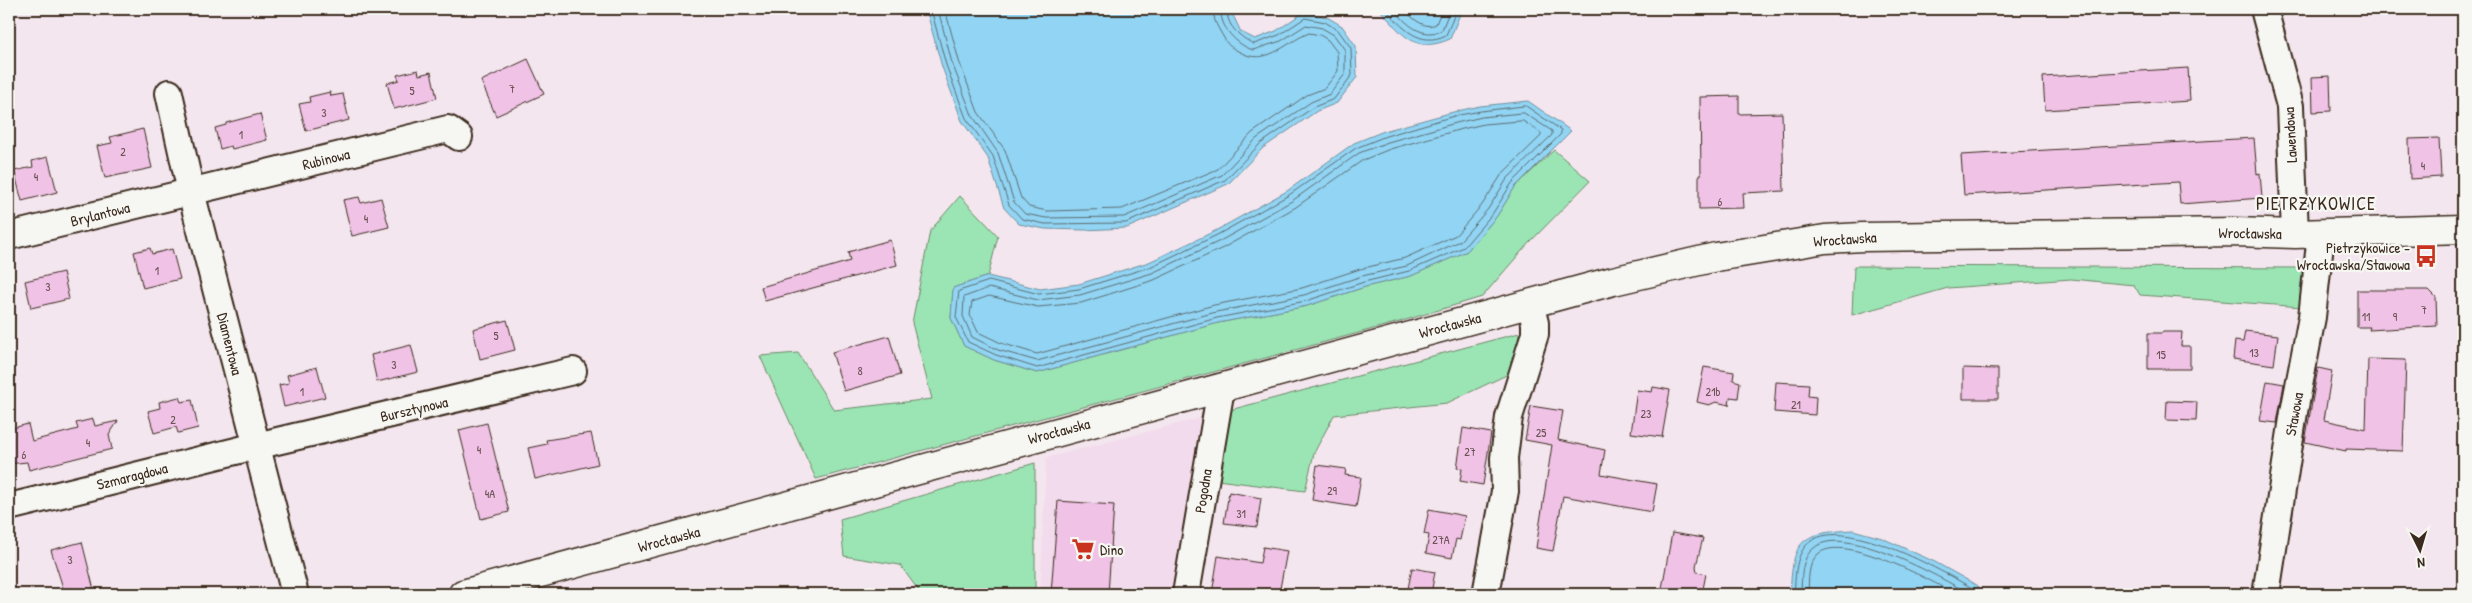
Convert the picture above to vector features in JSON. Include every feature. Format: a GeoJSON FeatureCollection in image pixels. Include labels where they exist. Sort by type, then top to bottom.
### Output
{"type":"FeatureCollection","features":[{"type":"Feature","properties":{"kind":"main road","name":"Wrocławska"},"geometry":{"type":"LineString","coordinates":[[463,594],[1613,281],[1716,257],[1825,239],[2236,232],[2308,234],[2463,229]]}},
{"type":"Feature","properties":{"kind":"street","name":"Lawendowa"},"geometry":{"type":"LineString","coordinates":[[2264,9],[2290,106],[2308,234]]}},
{"type":"Feature","properties":{"kind":"street","name":"Diamentowa"},"geometry":{"type":"LineString","coordinates":[[170,94],[191,192],[295,594]]}},
{"type":"Feature","properties":{"kind":"street","name":"Rubinowa"},"geometry":{"type":"LineString","coordinates":[[191,192],[448,129],[459,136]]}},
{"type":"Feature","properties":{"kind":"street","name":"Brylantowa"},"geometry":{"type":"LineString","coordinates":[[9,236],[191,192]]}},
{"type":"Feature","properties":{"kind":"street","name":"Stawowa"},"geometry":{"type":"LineString","coordinates":[[2266,594],[2294,412],[2312,317],[2308,234]]}},
{"type":"Feature","properties":{"kind":"street"},"geometry":{"type":"LineString","coordinates":[[1486,594],[1505,491],[1504,458],[1510,417],[1534,334],[1535,324],[1530,304]]}},
{"type":"Feature","properties":{"kind":"street","name":"Bursztynowa"},"geometry":{"type":"LineString","coordinates":[[256,446],[573,371]]}},
{"type":"Feature","properties":{"kind":"street","name":"Pogodna"},"geometry":{"type":"LineString","coordinates":[[1186,594],[1220,394],[1218,388]]}},
{"type":"Feature","properties":{"kind":"street","name":"Szmaragdowa"},"geometry":{"type":"LineString","coordinates":[[9,507],[256,446]]}},
{"type":"Feature","properties":{"kind":"shaded area"},"geometry":{"type":"Polygon","coordinates":[[[1200,418],[1173,594],[1040,594],[1046,458],[1200,418]]]}},
{"type":"Feature","properties":{"kind":"green space"},"geometry":{"type":"Polygon","coordinates":[[[1554,150],[1590,181],[1527,245],[1482,297],[1399,322],[816,479],[760,356],[798,353],[834,410],[932,399],[912,323],[930,231],[960,196],[998,236],[988,276],[953,288],[951,318],[964,346],[994,360],[1037,373],[1218,323],[1307,306],[1365,287],[1411,276],[1467,251],[1497,216],[1515,187],[1554,150]]]}},
{"type":"Feature","properties":{"kind":"green space"},"geometry":{"type":"Polygon","coordinates":[[[1854,266],[2302,268],[2302,307],[2140,295],[2134,285],[2071,279],[1948,288],[1852,315],[1854,266]]]}},
{"type":"Feature","properties":{"kind":"green space"},"geometry":{"type":"Polygon","coordinates":[[[1519,333],[1517,370],[1447,403],[1334,415],[1314,453],[1305,491],[1217,480],[1230,410],[1519,333]]]}},
{"type":"Feature","properties":{"kind":"green space"},"geometry":{"type":"Polygon","coordinates":[[[1035,463],[1035,594],[921,594],[900,565],[844,556],[840,519],[1035,463]]]}},
{"type":"Feature","properties":{"kind":"water"},"geometry":{"type":"Polygon","coordinates":[[[926,9],[1233,9],[1232,13],[1241,32],[1255,39],[1276,31],[1304,12],[1327,17],[1342,26],[1356,46],[1357,77],[1337,103],[1317,111],[1263,148],[1228,184],[1127,228],[1045,229],[1019,224],[1004,208],[988,158],[962,121],[942,67],[926,9]]]}},
{"type":"Feature","properties":{"kind":"water"},"geometry":{"type":"Polygon","coordinates":[[[1379,9],[1462,9],[1450,39],[1427,44],[1417,43],[1409,39],[1379,9]]]}},
{"type":"Feature","properties":{"kind":"water"},"geometry":{"type":"Polygon","coordinates":[[[1528,101],[1571,131],[1515,187],[1497,216],[1467,251],[1411,276],[1365,287],[1307,306],[1218,323],[1037,373],[994,360],[964,346],[951,318],[953,288],[988,276],[1040,289],[1079,284],[1149,262],[1215,231],[1287,191],[1354,143],[1384,131],[1453,112],[1480,106],[1528,101]]]}},
{"type":"Feature","properties":{"kind":"water"},"geometry":{"type":"Polygon","coordinates":[[[1853,530],[1882,538],[1935,562],[1978,586],[1984,594],[1790,594],[1793,562],[1802,543],[1820,534],[1853,530]]]}},
{"type":"Feature","properties":{"kind":"building"},"geometry":{"type":"Polygon","coordinates":[[[528,59],[544,94],[496,116],[481,81],[528,59]]]}},
{"type":"Feature","properties":{"kind":"building"},"geometry":{"type":"Polygon","coordinates":[[[2188,68],[2190,101],[2045,110],[2043,77],[2188,68]]]}},
{"type":"Feature","properties":{"kind":"building"},"geometry":{"type":"Polygon","coordinates":[[[418,70],[419,75],[431,72],[437,98],[394,109],[387,83],[399,80],[397,75],[418,70]]]}},
{"type":"Feature","properties":{"kind":"building"},"geometry":{"type":"Polygon","coordinates":[[[2330,76],[2331,111],[2313,112],[2312,77],[2330,76]]]}},
{"type":"Feature","properties":{"kind":"building"},"geometry":{"type":"Polygon","coordinates":[[[330,92],[331,96],[343,94],[349,120],[306,131],[299,104],[310,102],[309,97],[330,92]]]}},
{"type":"Feature","properties":{"kind":"building"},"geometry":{"type":"Polygon","coordinates":[[[1739,96],[1739,114],[1782,113],[1784,191],[1743,193],[1744,208],[1699,209],[1699,175],[1701,175],[1700,97],[1739,96]]]}},
{"type":"Feature","properties":{"kind":"building"},"geometry":{"type":"Polygon","coordinates":[[[260,114],[267,140],[232,149],[231,146],[220,149],[215,128],[226,125],[226,123],[260,114]]]}},
{"type":"Feature","properties":{"kind":"building"},"geometry":{"type":"Polygon","coordinates":[[[143,129],[152,168],[105,178],[97,146],[112,143],[110,137],[143,129]]]}},
{"type":"Feature","properties":{"kind":"building"},"geometry":{"type":"Polygon","coordinates":[[[2254,138],[2257,174],[2260,173],[2262,198],[2180,204],[2178,182],[1964,195],[1961,155],[2254,138]]]}},
{"type":"Feature","properties":{"kind":"building"},"geometry":{"type":"Polygon","coordinates":[[[2439,138],[2441,177],[2410,179],[2409,139],[2439,138]]]}},
{"type":"Feature","properties":{"kind":"building"},"geometry":{"type":"Polygon","coordinates":[[[48,157],[57,192],[22,201],[14,171],[33,167],[32,161],[48,157]]]}},
{"type":"Feature","properties":{"kind":"building"},"geometry":{"type":"Polygon","coordinates":[[[359,197],[361,203],[381,198],[389,227],[352,236],[343,200],[359,197]]]}},
{"type":"Feature","properties":{"kind":"building"},"geometry":{"type":"Polygon","coordinates":[[[890,240],[897,265],[765,301],[761,287],[850,261],[848,252],[890,240]]]}},
{"type":"Feature","properties":{"kind":"building"},"geometry":{"type":"Polygon","coordinates":[[[150,248],[152,254],[172,249],[180,279],[143,288],[134,252],[150,248]]]}},
{"type":"Feature","properties":{"kind":"building"},"geometry":{"type":"Polygon","coordinates":[[[63,272],[69,299],[31,308],[25,281],[63,272]]]}},
{"type":"Feature","properties":{"kind":"building"},"geometry":{"type":"Polygon","coordinates":[[[2357,290],[2429,290],[2436,297],[2437,326],[2369,330],[2370,327],[2357,327],[2357,290]]]}},
{"type":"Feature","properties":{"kind":"building"},"geometry":{"type":"Polygon","coordinates":[[[507,320],[515,350],[480,359],[473,329],[507,320]]]}},
{"type":"Feature","properties":{"kind":"building"},"geometry":{"type":"Polygon","coordinates":[[[2245,331],[2278,335],[2274,365],[2233,359],[2235,341],[2243,342],[2245,331]]]}},
{"type":"Feature","properties":{"kind":"building"},"geometry":{"type":"Polygon","coordinates":[[[2182,332],[2181,346],[2190,346],[2190,369],[2148,369],[2148,333],[2182,332]]]}},
{"type":"Feature","properties":{"kind":"building"},"geometry":{"type":"Polygon","coordinates":[[[889,336],[900,375],[844,391],[832,352],[889,336]]]}},
{"type":"Feature","properties":{"kind":"building"},"geometry":{"type":"Polygon","coordinates":[[[411,345],[418,372],[377,382],[371,355],[411,345]]]}},
{"type":"Feature","properties":{"kind":"building"},"geometry":{"type":"Polygon","coordinates":[[[2368,359],[2406,360],[2403,451],[2346,449],[2346,451],[2305,442],[2318,368],[2332,371],[2324,420],[2366,429],[2368,359]]]}},
{"type":"Feature","properties":{"kind":"building"},"geometry":{"type":"Polygon","coordinates":[[[317,367],[325,397],[284,407],[279,385],[289,383],[287,375],[317,367]]]}},
{"type":"Feature","properties":{"kind":"building"},"geometry":{"type":"Polygon","coordinates":[[[1704,367],[1734,372],[1733,380],[1740,382],[1738,398],[1730,397],[1729,405],[1716,402],[1709,405],[1697,402],[1704,367]]]}},
{"type":"Feature","properties":{"kind":"building"},"geometry":{"type":"Polygon","coordinates":[[[1963,368],[1998,369],[1998,399],[1963,399],[1963,368]]]}},
{"type":"Feature","properties":{"kind":"building"},"geometry":{"type":"Polygon","coordinates":[[[2267,381],[2284,384],[2277,423],[2260,421],[2267,381]]]}},
{"type":"Feature","properties":{"kind":"building"},"geometry":{"type":"Polygon","coordinates":[[[1776,382],[1809,384],[1808,396],[1816,397],[1815,415],[1774,412],[1776,382]]]}},
{"type":"Feature","properties":{"kind":"building"},"geometry":{"type":"Polygon","coordinates":[[[1653,387],[1670,390],[1662,437],[1631,433],[1637,390],[1652,392],[1653,387]]]}},
{"type":"Feature","properties":{"kind":"building"},"geometry":{"type":"Polygon","coordinates":[[[179,397],[181,402],[192,400],[198,428],[178,433],[176,427],[154,433],[148,411],[160,408],[159,402],[179,397]]]}},
{"type":"Feature","properties":{"kind":"building"},"geometry":{"type":"Polygon","coordinates":[[[2167,401],[2197,402],[2196,421],[2166,420],[2167,401]]]}},
{"type":"Feature","properties":{"kind":"building"},"geometry":{"type":"Polygon","coordinates":[[[1531,406],[1563,411],[1558,440],[1605,450],[1601,474],[1657,484],[1652,512],[1563,496],[1553,551],[1536,548],[1552,445],[1525,440],[1531,406]]]}},
{"type":"Feature","properties":{"kind":"building"},"geometry":{"type":"Polygon","coordinates":[[[93,419],[95,426],[118,421],[109,435],[112,449],[29,470],[27,462],[9,464],[9,429],[28,424],[32,441],[78,429],[76,423],[93,419]]]}},
{"type":"Feature","properties":{"kind":"building"},"geometry":{"type":"Polygon","coordinates":[[[487,423],[509,512],[481,519],[459,430],[487,423]]]}},
{"type":"Feature","properties":{"kind":"building"},"geometry":{"type":"Polygon","coordinates":[[[1463,428],[1491,433],[1483,485],[1460,481],[1462,469],[1457,468],[1463,428]]]}},
{"type":"Feature","properties":{"kind":"building"},"geometry":{"type":"Polygon","coordinates":[[[591,433],[598,464],[535,479],[528,448],[547,444],[546,440],[591,433]]]}},
{"type":"Feature","properties":{"kind":"building"},"geometry":{"type":"Polygon","coordinates":[[[1317,465],[1346,469],[1345,475],[1361,477],[1356,507],[1312,500],[1317,465]]]}},
{"type":"Feature","properties":{"kind":"building"},"geometry":{"type":"Polygon","coordinates":[[[1229,492],[1261,498],[1257,527],[1224,523],[1229,492]]]}},
{"type":"Feature","properties":{"kind":"building","name":"Dino"},"geometry":{"type":"Polygon","coordinates":[[[1058,501],[1114,505],[1108,594],[1051,594],[1058,501]]]}},
{"type":"Feature","properties":{"kind":"building"},"geometry":{"type":"Polygon","coordinates":[[[1429,509],[1465,516],[1460,540],[1456,539],[1452,558],[1426,553],[1429,535],[1424,534],[1429,509]]]}},
{"type":"Feature","properties":{"kind":"building"},"geometry":{"type":"Polygon","coordinates":[[[1672,533],[1703,538],[1696,566],[1697,572],[1706,574],[1702,594],[1661,594],[1672,533]]]}},
{"type":"Feature","properties":{"kind":"building"},"geometry":{"type":"Polygon","coordinates":[[[82,542],[95,594],[65,594],[51,550],[82,542]]]}},
{"type":"Feature","properties":{"kind":"building"},"geometry":{"type":"Polygon","coordinates":[[[1263,547],[1287,551],[1279,594],[1212,594],[1218,556],[1260,563],[1263,547]]]}},
{"type":"Feature","properties":{"kind":"building"},"geometry":{"type":"Polygon","coordinates":[[[1412,568],[1435,572],[1431,594],[1407,594],[1412,568]]]}},
{"type":"Feature","properties":{"kind":"place","name":"Pietrzykowice - Wrocławska/Stawowa"},"geometry":{"type":"Point","coordinates":[2426,256]}},
{"type":"Feature","properties":{"kind":"place","name":"Dino"},"geometry":{"type":"Point","coordinates":[1083,549]}},
{"type":"Feature","properties":{"kind":"district","name":"PIETRZYKOWICE"},"geometry":{"type":"Point","coordinates":[2316,203]}}]}
